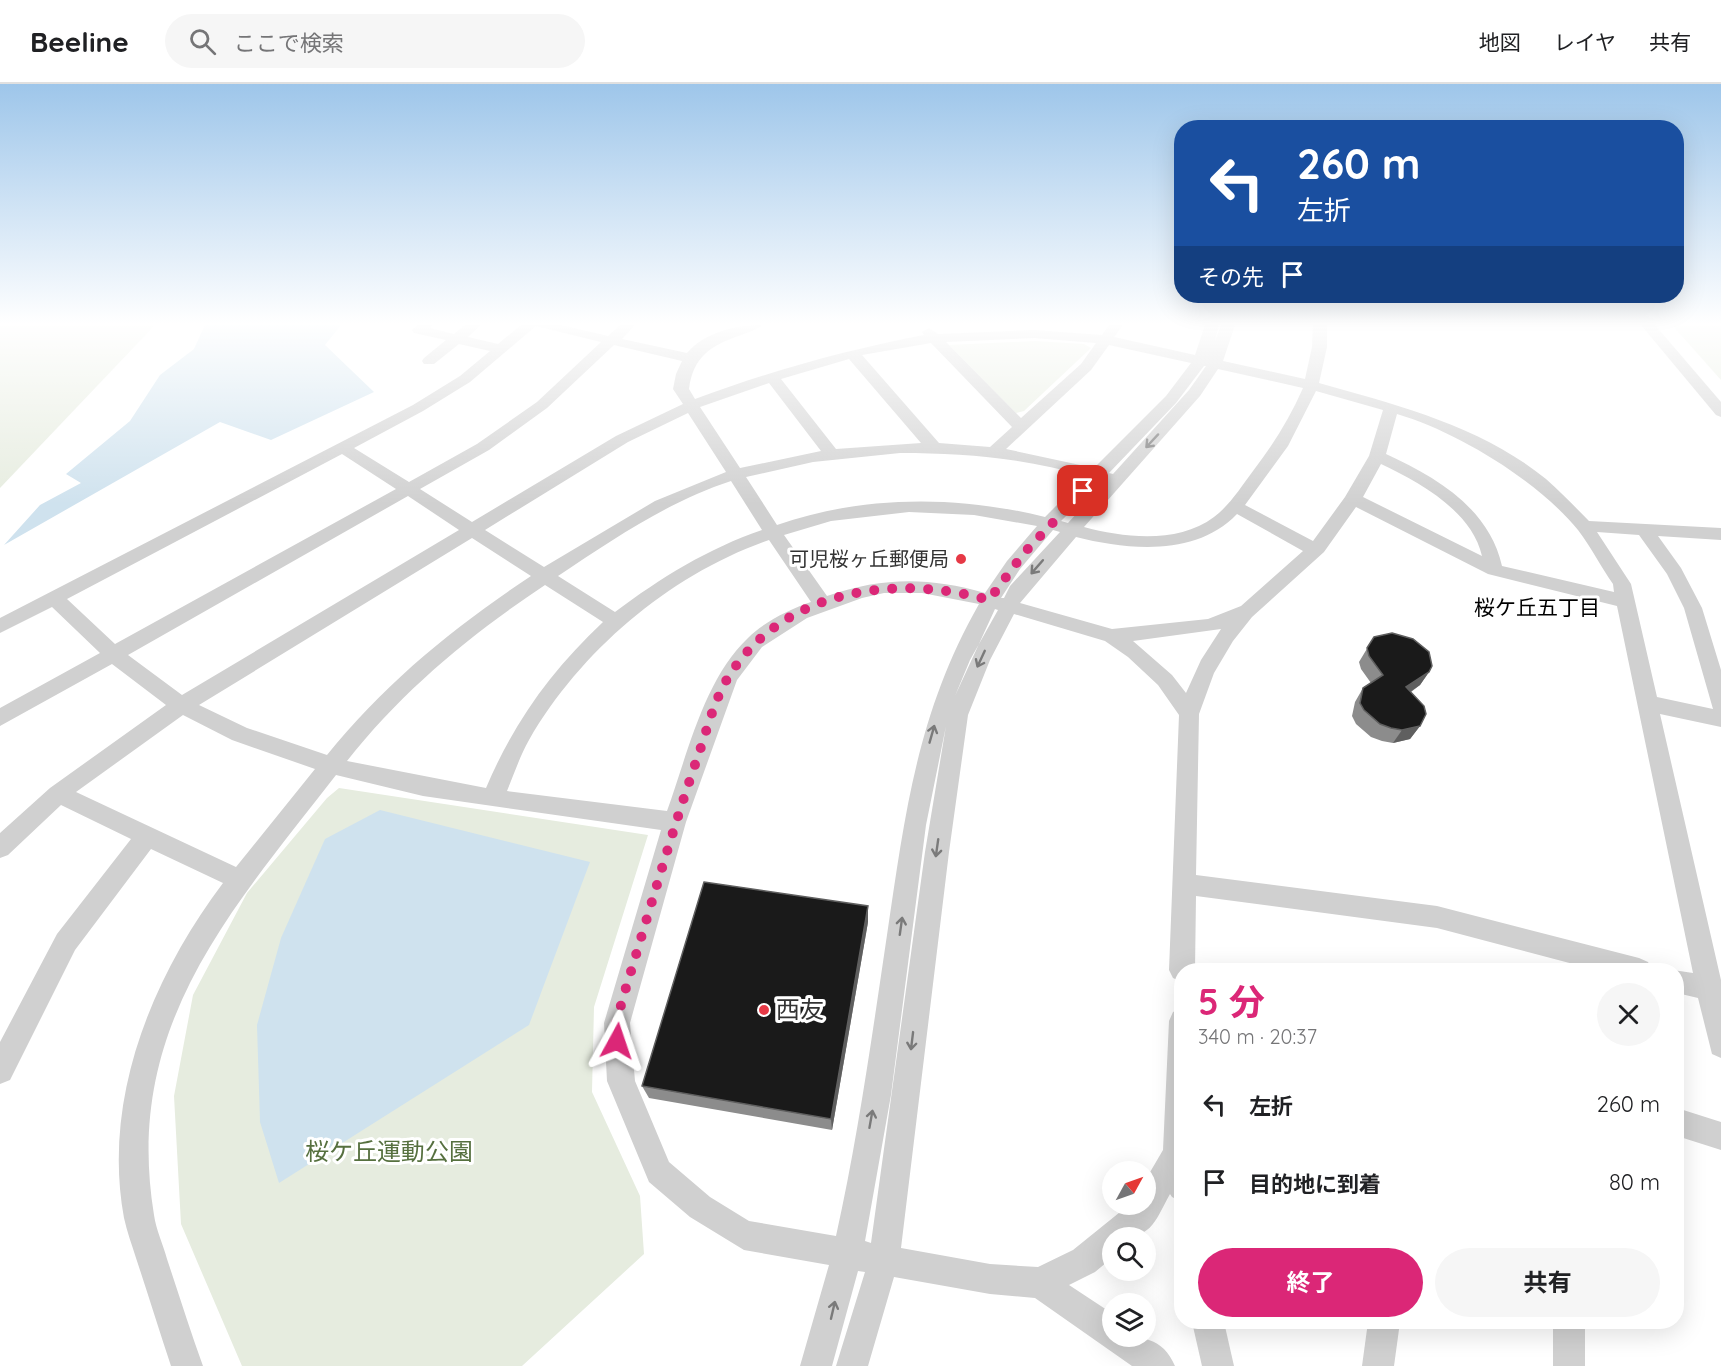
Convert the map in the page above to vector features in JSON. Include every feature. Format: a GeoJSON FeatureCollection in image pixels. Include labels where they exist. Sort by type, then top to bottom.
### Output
{"type":"FeatureCollection","features":[{"type":"Feature","properties":{"kind":"street"},"geometry":{"type":"LineString","coordinates":[[0,626],[344,448],[455,385]]}},
{"type":"Feature","properties":{"kind":"street"},"geometry":{"type":"LineString","coordinates":[[0,718],[408,489],[516,425],[563,385]]}},
{"type":"Feature","properties":{"kind":"street"},"geometry":{"type":"LineString","coordinates":[[681,385],[681,389],[690,406],[822,603]]}},
{"type":"Feature","properties":{"kind":"street"},"geometry":{"type":"LineString","coordinates":[[0,848],[58,794],[110,754],[182,705],[613,444],[690,406],[750,385]]}},
{"type":"Feature","properties":{"kind":"street"},"geometry":{"type":"LineString","coordinates":[[778,385],[831,453]]}},
{"type":"Feature","properties":{"kind":"street"},"geometry":{"type":"LineString","coordinates":[[879,385],[933,447]]}},
{"type":"Feature","properties":{"kind":"street"},"geometry":{"type":"LineString","coordinates":[[981,385],[1020,426]]}},
{"type":"Feature","properties":{"kind":"street"},"geometry":{"type":"LineString","coordinates":[[994,452],[1066,385]]}},
{"type":"Feature","properties":{"kind":"street"},"geometry":{"type":"LineString","coordinates":[[816,1366],[830,1323],[846,1255],[886,1030],[924,764],[942,699],[999,604],[1024,553],[1060,527],[1108,477],[1184,385]]}},
{"type":"Feature","properties":{"kind":"street"},"geometry":{"type":"LineString","coordinates":[[494,796],[524,730],[572,665],[615,621],[684,573],[772,531],[824,516],[873,508],[947,507],[998,513],[1107,540],[1157,541],[1186,536],[1212,527],[1227,516],[1289,435],[1310,385],[1392,406],[1450,429],[1506,459],[1562,501],[1584,526],[1622,584],[1714,990],[1721,1045]]}},
{"type":"Feature","properties":{"kind":"street"},"geometry":{"type":"LineString","coordinates":[[1698,385],[1721,412]]}},
{"type":"Feature","properties":{"kind":"street"},"geometry":{"type":"LineString","coordinates":[[1182,963],[1189,714],[1197,688],[1225,634],[1247,611],[1315,550],[1353,499],[1377,456],[1392,406]]}},
{"type":"Feature","properties":{"kind":"street"},"geometry":{"type":"LineString","coordinates":[[187,1366],[139,1217],[136,1127],[143,1074],[160,1019],[188,958],[238,879],[388,698],[426,663],[485,615],[544,576],[641,515],[705,484],[735,474],[831,453],[894,447],[933,447],[1052,460],[1108,477]]}},
{"type":"Feature","properties":{"kind":"street"},"geometry":{"type":"LineString","coordinates":[[344,448],[615,621]]}},
{"type":"Feature","properties":{"kind":"street"},"geometry":{"type":"LineString","coordinates":[[1377,456],[1412,474],[1453,501],[1480,533],[1492,554],[1494,570]]}},
{"type":"Feature","properties":{"kind":"street"},"geometry":{"type":"LineString","coordinates":[[1353,499],[1494,570],[1626,602]]}},
{"type":"Feature","properties":{"kind":"street"},"geometry":{"type":"LineString","coordinates":[[1234,506],[1315,550]]}},
{"type":"Feature","properties":{"kind":"street"},"geometry":{"type":"LineString","coordinates":[[1584,526],[1721,534]]}},
{"type":"Feature","properties":{"kind":"street"},"geometry":{"type":"LineString","coordinates":[[1644,529],[1675,572],[1693,608],[1721,705]]}},
{"type":"Feature","properties":{"kind":"street"},"geometry":{"type":"LineString","coordinates":[[1174,1158],[1143,1213],[1084,1261],[1040,1282],[990,1279],[744,1235],[699,1207],[659,1172],[621,1081],[616,1023],[675,822],[718,699],[729,676],[755,642],[782,623],[822,603],[884,587],[950,590],[1112,636],[1135,652],[1165,680],[1189,714]]}},
{"type":"Feature","properties":{"kind":"street"},"geometry":{"type":"LineString","coordinates":[[54,598],[114,654],[182,705],[242,734],[331,767],[400,783],[675,822]]}},
{"type":"Feature","properties":{"kind":"street"},"geometry":{"type":"LineString","coordinates":[[852,1366],[884,1261],[950,753],[958,716],[999,604]]}},
{"type":"Feature","properties":{"kind":"street"},"geometry":{"type":"LineString","coordinates":[[1112,636],[1210,626],[1247,611]]}},
{"type":"Feature","properties":{"kind":"street"},"geometry":{"type":"LineString","coordinates":[[1648,703],[1721,719]]}},
{"type":"Feature","properties":{"kind":"street"},"geometry":{"type":"LineString","coordinates":[[58,794],[238,879]]}},
{"type":"Feature","properties":{"kind":"street"},"geometry":{"type":"LineString","coordinates":[[0,1070],[66,942],[147,836]]}},
{"type":"Feature","properties":{"kind":"street"},"geometry":{"type":"LineString","coordinates":[[1183,884],[1437,917],[1612,963]]}},
{"type":"Feature","properties":{"kind":"street"},"geometry":{"type":"LineString","coordinates":[[1684,983],[1714,990]]}},
{"type":"Feature","properties":{"kind":"street"},"geometry":{"type":"LineString","coordinates":[[1684,1124],[1721,1136]]}},
{"type":"Feature","properties":{"kind":"street"},"geometry":{"type":"LineString","coordinates":[[1040,1282],[1102,1325]]}},
{"type":"Feature","properties":{"kind":"street"},"geometry":{"type":"LineString","coordinates":[[1210,1329],[1218,1366]]}},
{"type":"Feature","properties":{"kind":"street"},"geometry":{"type":"LineString","coordinates":[[1378,1366],[1383,1329]]}},
{"type":"Feature","properties":{"kind":"street"},"geometry":{"type":"LineString","coordinates":[[1569,1329],[1569,1366]]}},
{"type":"Feature","properties":{"kind":"street"},"geometry":{"type":"LineString","coordinates":[[1133,1347],[1158,1365]]}},
{"type":"Feature","properties":{"kind":"green space"},"geometry":{"type":"Polygon","coordinates":[[[0,385],[98,385],[0,488],[0,385]]]}},
{"type":"Feature","properties":{"kind":"green space"},"geometry":{"type":"Polygon","coordinates":[[[988,385],[1052,385],[1024,411],[1016,413],[988,385]]]}},
{"type":"Feature","properties":{"kind":"green space","name":"桜ケ丘運動公園"},"geometry":{"type":"Polygon","coordinates":[[[339,788],[648,835],[594,1007],[592,1092],[640,1196],[644,1254],[522,1366],[242,1366],[181,1224],[174,1096],[193,995],[247,893],[327,798],[339,788]]]}},
{"type":"Feature","properties":{"kind":"water"},"geometry":{"type":"Polygon","coordinates":[[[154,385],[367,385],[374,392],[271,440],[220,422],[4,545],[40,505],[81,483],[66,474],[130,421],[154,385]]]}},
{"type":"Feature","properties":{"kind":"water"},"geometry":{"type":"Polygon","coordinates":[[[380,810],[590,862],[529,1025],[279,1183],[260,1122],[257,1025],[281,938],[325,839],[380,810]]]}},
{"type":"Feature","properties":{"kind":"building"},"geometry":{"type":"Polygon","coordinates":[[[1392,633],[1413,639],[1429,652],[1432,666],[1429,672],[1406,687],[1424,706],[1426,714],[1420,726],[1402,730],[1380,724],[1364,710],[1360,703],[1363,688],[1383,675],[1369,656],[1367,648],[1374,637],[1392,633]]]}},
{"type":"Feature","properties":{"kind":"building","name":"西友"},"geometry":{"type":"Polygon","coordinates":[[[704,882],[868,906],[831,1119],[642,1086],[704,882]]]}},
{"type":"Feature","properties":{"kind":"place","name":"可児桜ヶ丘郵便局"},"geometry":{"type":"Point","coordinates":[961,559]}},
{"type":"Feature","properties":{"kind":"place","name":"西友"},"geometry":{"type":"Point","coordinates":[764,1010]}},
{"type":"Feature","properties":{"kind":"district","name":"桜ケ丘五丁目"},"geometry":{"type":"Point","coordinates":[1537,608]}},
{"type":"Feature","properties":{"kind":"route"},"geometry":{"type":"LineString","coordinates":[[617,1041],[616,1023],[675,822],[718,699],[729,676],[755,642],[782,623],[822,603],[884,587],[922,587],[959,592],[989,600],[1024,553],[1083,491]]}}]}
